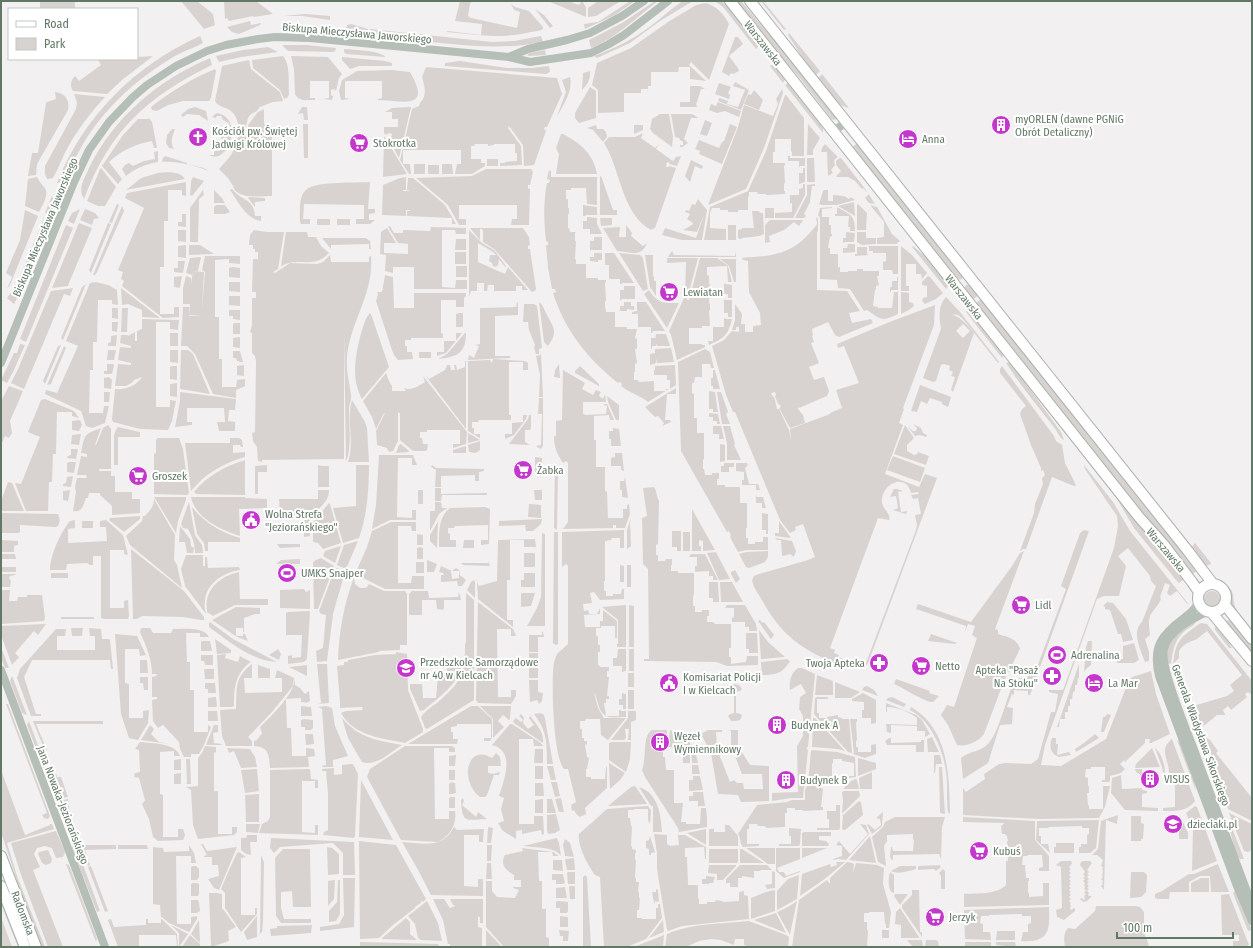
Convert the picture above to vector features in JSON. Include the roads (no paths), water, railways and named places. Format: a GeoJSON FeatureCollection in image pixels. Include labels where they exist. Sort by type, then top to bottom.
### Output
{"type":"FeatureCollection","features":[{"type":"Feature","properties":{"kind":"main road","name":"Warszawska"},"geometry":{"type":"LineString","coordinates":[[730,1],[1138,517],[1164,545],[1190,579],[1198,597]]}},
{"type":"Feature","properties":{"kind":"main road","name":"Warszawska"},"geometry":{"type":"LineString","coordinates":[[750,1],[1179,539],[1213,584]]}},
{"type":"Feature","properties":{"kind":"main road"},"geometry":{"type":"LineString","coordinates":[[1209,612],[1220,610],[1225,605],[1226,600],[1225,592],[1219,586],[1213,584],[1204,586],[1198,597],[1200,607],[1209,612],[1252,660]]}},
{"type":"Feature","properties":{"kind":"main road"},"geometry":{"type":"LineString","coordinates":[[1225,605],[1252,639]]}},
{"type":"Feature","properties":{"kind":"main road","name":"Radomska"},"geometry":{"type":"LineString","coordinates":[[1,856],[36,947]]}},
{"type":"Feature","properties":{"kind":"main road","name":"Radomska"},"geometry":{"type":"LineString","coordinates":[[1,886],[25,947]]}},
{"type":"Feature","properties":{"kind":"street","name":"Biskupa Mieczysława Jaworskiego"},"geometry":{"type":"LineString","coordinates":[[509,57],[528,49],[590,33],[622,16],[644,1]]}},
{"type":"Feature","properties":{"kind":"street","name":"Biskupa Mieczysława Jaworskiego"},"geometry":{"type":"LineString","coordinates":[[1,363],[74,182],[89,150],[109,122],[125,105],[147,85],[176,66],[207,51],[226,45],[275,37],[310,38],[509,57],[530,62],[591,53],[619,38],[668,1]]}},
{"type":"Feature","properties":{"kind":"street"},"geometry":{"type":"LineString","coordinates":[[833,132],[846,121]]}},
{"type":"Feature","properties":{"kind":"street","name":"Generała Władysława Sikorskiego"},"geometry":{"type":"LineString","coordinates":[[1198,597],[1195,608],[1163,637],[1157,652],[1157,665],[1159,676],[1237,886],[1252,921]]}},
{"type":"Feature","properties":{"kind":"street","name":"Generała Władysława Sikorskiego"},"geometry":{"type":"LineString","coordinates":[[1209,612],[1186,624],[1170,637],[1164,647],[1164,663],[1187,730],[1252,905]]}},
{"type":"Feature","properties":{"kind":"street","name":"Jana Nowaka-Jeziorańskiego"},"geometry":{"type":"LineString","coordinates":[[1,670],[105,947]]}},
{"type":"Feature","properties":{"kind":"place","name":"myORLEN (dawne PGNiG Obrót Detaliczny)"},"geometry":{"type":"Point","coordinates":[1001,125]}},
{"type":"Feature","properties":{"kind":"place","name":"Kościół pw. Świętej Jadwigi Królowej"},"geometry":{"type":"Point","coordinates":[198,137]}},
{"type":"Feature","properties":{"kind":"place","name":"Anna"},"geometry":{"type":"Point","coordinates":[908,139]}},
{"type":"Feature","properties":{"kind":"place","name":"Stokrotka"},"geometry":{"type":"Point","coordinates":[359,143]}},
{"type":"Feature","properties":{"kind":"place","name":"Lewiatan"},"geometry":{"type":"Point","coordinates":[669,292]}},
{"type":"Feature","properties":{"kind":"place","name":"Żabka"},"geometry":{"type":"Point","coordinates":[523,470]}},
{"type":"Feature","properties":{"kind":"place","name":"Groszek"},"geometry":{"type":"Point","coordinates":[138,476]}},
{"type":"Feature","properties":{"kind":"place","name":"Wolna Strefa \"Jeziorańskiego\""},"geometry":{"type":"Point","coordinates":[251,520]}},
{"type":"Feature","properties":{"kind":"place","name":"UMKS Snajper"},"geometry":{"type":"Point","coordinates":[287,573]}},
{"type":"Feature","properties":{"kind":"place","name":"Lidl"},"geometry":{"type":"Point","coordinates":[1021,605]}},
{"type":"Feature","properties":{"kind":"place","name":"Adrenalina"},"geometry":{"type":"Point","coordinates":[1057,655]}},
{"type":"Feature","properties":{"kind":"place","name":"Twoja Apteka"},"geometry":{"type":"Point","coordinates":[879,663]}},
{"type":"Feature","properties":{"kind":"place","name":"Netto"},"geometry":{"type":"Point","coordinates":[921,666]}},
{"type":"Feature","properties":{"kind":"place","name":"Przedszkole Samorządowe nr 40 w Kielcach"},"geometry":{"type":"Point","coordinates":[406,668]}},
{"type":"Feature","properties":{"kind":"place","name":"Apteka \"Pasaż Na Stoku\""},"geometry":{"type":"Point","coordinates":[1052,676]}},
{"type":"Feature","properties":{"kind":"place","name":"Komisariat Policji I w Kielcach"},"geometry":{"type":"Point","coordinates":[669,683]}},
{"type":"Feature","properties":{"kind":"place","name":"La Mar"},"geometry":{"type":"Point","coordinates":[1094,683]}},
{"type":"Feature","properties":{"kind":"place","name":"Budynek A"},"geometry":{"type":"Point","coordinates":[777,725]}},
{"type":"Feature","properties":{"kind":"place","name":"Węzeł Wymiennikowy"},"geometry":{"type":"Point","coordinates":[660,742]}},
{"type":"Feature","properties":{"kind":"place","name":"VISUS"},"geometry":{"type":"Point","coordinates":[1150,779]}},
{"type":"Feature","properties":{"kind":"place","name":"Budynek B"},"geometry":{"type":"Point","coordinates":[786,780]}},
{"type":"Feature","properties":{"kind":"place","name":"dzieciaki.pl"},"geometry":{"type":"Point","coordinates":[1173,824]}},
{"type":"Feature","properties":{"kind":"place","name":"Kubuś"},"geometry":{"type":"Point","coordinates":[979,851]}},
{"type":"Feature","properties":{"kind":"place","name":"Jerzyk"},"geometry":{"type":"Point","coordinates":[935,917]}}]}
